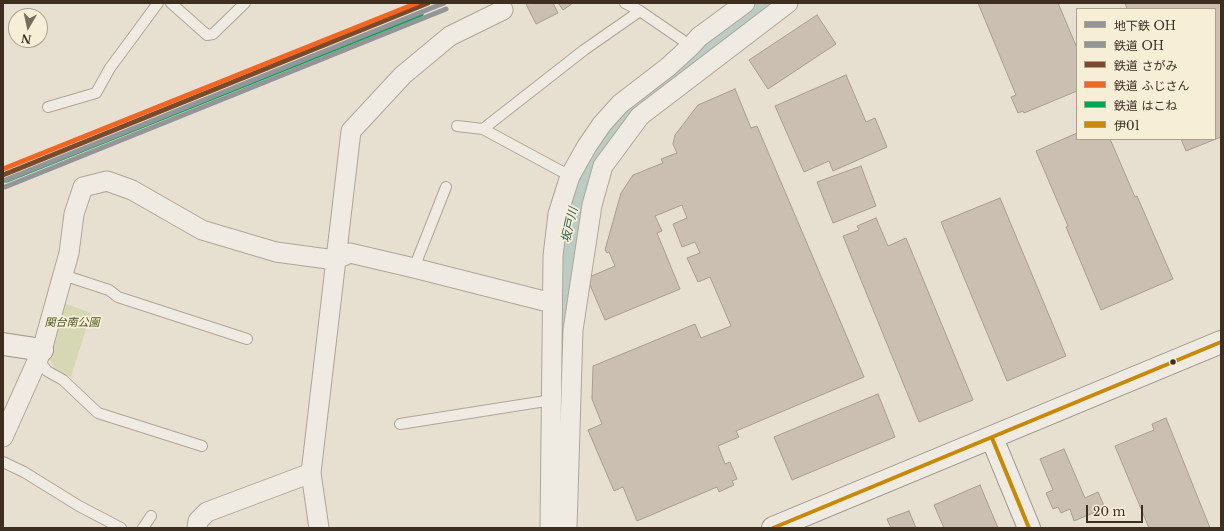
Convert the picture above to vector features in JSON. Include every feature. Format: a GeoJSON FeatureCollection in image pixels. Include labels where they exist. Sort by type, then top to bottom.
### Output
{"type":"FeatureCollection","features":[{"type":"Feature","properties":{"kind":"street"},"geometry":{"type":"LineString","coordinates":[[550,528],[553,256],[558,221],[570,176],[587,146],[620,104],[668,67],[700,37],[745,3]]}},
{"type":"Feature","properties":{"kind":"street"},"geometry":{"type":"LineString","coordinates":[[567,528],[573,330],[592,205],[603,166],[640,116],[788,3]]}},
{"type":"Feature","properties":{"kind":"street"},"geometry":{"type":"LineString","coordinates":[[319,528],[311,473],[335,260],[352,130],[403,74],[450,36],[503,10]]}},
{"type":"Feature","properties":{"kind":"street"},"geometry":{"type":"LineString","coordinates":[[3,436],[40,354],[69,253],[74,214],[83,187],[107,182],[132,190],[202,230],[276,252],[335,260],[350,253],[552,303]]}},
{"type":"Feature","properties":{"kind":"street"},"geometry":{"type":"LineString","coordinates":[[773,528],[1221,342]]}},
{"type":"Feature","properties":{"kind":"street"},"geometry":{"type":"LineString","coordinates":[[3,344],[40,354]]}},
{"type":"Feature","properties":{"kind":"street"},"geometry":{"type":"LineString","coordinates":[[992,438],[1029,528]]}},
{"type":"Feature","properties":{"kind":"street"},"geometry":{"type":"LineString","coordinates":[[197,528],[198,521],[207,512],[311,473]]}},
{"type":"Feature","properties":{"kind":"lane"},"geometry":{"type":"LineString","coordinates":[[48,107],[96,93],[110,68],[158,3]]}},
{"type":"Feature","properties":{"kind":"lane"},"geometry":{"type":"LineString","coordinates":[[171,3],[207,35],[213,34],[245,3]]}},
{"type":"Feature","properties":{"kind":"lane"},"geometry":{"type":"LineString","coordinates":[[626,3],[691,46]]}},
{"type":"Feature","properties":{"kind":"lane"},"geometry":{"type":"LineString","coordinates":[[483,129],[584,50],[640,11]]}},
{"type":"Feature","properties":{"kind":"lane"},"geometry":{"type":"LineString","coordinates":[[457,126],[483,129],[570,176]]}},
{"type":"Feature","properties":{"kind":"lane"},"geometry":{"type":"LineString","coordinates":[[414,268],[446,187]]}},
{"type":"Feature","properties":{"kind":"lane"},"geometry":{"type":"LineString","coordinates":[[63,275],[109,290],[118,297],[247,339]]}},
{"type":"Feature","properties":{"kind":"lane"},"geometry":{"type":"LineString","coordinates":[[40,354],[47,371],[63,380],[98,413],[202,446]]}},
{"type":"Feature","properties":{"kind":"lane"},"geometry":{"type":"LineString","coordinates":[[400,424],[552,400]]}},
{"type":"Feature","properties":{"kind":"lane"},"geometry":{"type":"LineString","coordinates":[[3,462],[24,472],[79,506],[121,528]]}},
{"type":"Feature","properties":{"kind":"lane"},"geometry":{"type":"LineString","coordinates":[[143,528],[151,516]]}},
{"type":"Feature","properties":{"kind":"green space","name":"関台南公園"},"geometry":{"type":"Polygon","coordinates":[[[61,302],[91,313],[71,377],[54,369],[48,354],[61,302]]]}},
{"type":"Feature","properties":{"kind":"building"},"geometry":{"type":"Polygon","coordinates":[[[553,3],[558,13],[536,24],[526,4],[553,3]]]}},
{"type":"Feature","properties":{"kind":"building"},"geometry":{"type":"Polygon","coordinates":[[[558,3],[573,3],[563,10],[558,3]]]}},
{"type":"Feature","properties":{"kind":"building"},"geometry":{"type":"Polygon","coordinates":[[[978,3],[1058,3],[1076,46],[1076,91],[1024,113],[1023,111],[1018,113],[1011,97],[1016,95],[978,3]]]}},
{"type":"Feature","properties":{"kind":"building"},"geometry":{"type":"Polygon","coordinates":[[[1125,3],[1221,3],[1221,137],[1216,139],[1216,8],[1127,8],[1125,3]]]}},
{"type":"Feature","properties":{"kind":"building"},"geometry":{"type":"Polygon","coordinates":[[[817,15],[836,44],[768,89],[749,60],[817,15]]]}},
{"type":"Feature","properties":{"kind":"building"},"geometry":{"type":"Polygon","coordinates":[[[846,75],[866,122],[875,118],[887,147],[833,171],[829,161],[804,172],[775,106],[846,75]]]}},
{"type":"Feature","properties":{"kind":"building"},"geometry":{"type":"Polygon","coordinates":[[[735,89],[751,128],[757,126],[864,377],[736,431],[739,437],[718,446],[725,464],[730,462],[737,479],[732,481],[734,485],[719,492],[717,487],[637,521],[623,487],[614,491],[588,430],[602,424],[592,399],[593,366],[695,324],[701,338],[731,326],[710,277],[698,282],[687,258],[700,253],[695,242],[682,247],[673,224],[687,218],[682,205],[655,216],[662,231],[657,233],[680,289],[605,320],[587,278],[615,266],[609,252],[607,253],[605,250],[621,193],[633,175],[663,163],[661,159],[677,153],[673,144],[675,135],[698,105],[735,89]]]}},
{"type":"Feature","properties":{"kind":"building"},"geometry":{"type":"Polygon","coordinates":[[[1076,133],[1076,140],[1110,140],[1135,197],[1137,196],[1173,279],[1101,310],[1066,227],[1068,226],[1036,151],[1076,133]]]}},
{"type":"Feature","properties":{"kind":"building"},"geometry":{"type":"Polygon","coordinates":[[[1181,140],[1214,140],[1186,151],[1181,140]]]}},
{"type":"Feature","properties":{"kind":"building"},"geometry":{"type":"Polygon","coordinates":[[[861,166],[876,206],[833,223],[817,182],[861,166]]]}},
{"type":"Feature","properties":{"kind":"building"},"geometry":{"type":"Polygon","coordinates":[[[1000,198],[1066,356],[1007,381],[941,222],[1000,198]]]}},
{"type":"Feature","properties":{"kind":"building"},"geometry":{"type":"Polygon","coordinates":[[[876,218],[888,246],[906,238],[973,400],[919,422],[843,236],[859,230],[857,226],[876,218]]]}},
{"type":"Feature","properties":{"kind":"building"},"geometry":{"type":"Polygon","coordinates":[[[878,394],[895,437],[792,480],[774,437],[878,394]]]}},
{"type":"Feature","properties":{"kind":"building"},"geometry":{"type":"Polygon","coordinates":[[[1166,418],[1210,528],[1149,528],[1115,446],[1154,430],[1152,424],[1166,418]]]}},
{"type":"Feature","properties":{"kind":"building"},"geometry":{"type":"Polygon","coordinates":[[[1064,449],[1085,498],[1098,492],[1105,508],[1074,521],[1070,509],[1061,513],[1058,507],[1053,509],[1046,493],[1053,490],[1040,459],[1064,449]]]}},
{"type":"Feature","properties":{"kind":"building"},"geometry":{"type":"Polygon","coordinates":[[[980,485],[998,528],[944,528],[934,505],[980,485]]]}},
{"type":"Feature","properties":{"kind":"building"},"geometry":{"type":"Polygon","coordinates":[[[909,511],[916,528],[891,528],[887,519],[909,511]]]}},
{"type":"Feature","properties":{"kind":"waterway","name":"坂戸川"},"geometry":{"type":"LineString","coordinates":[[561,332],[565,238],[573,205],[591,159],[605,136],[620,116],[764,3]]}},
{"type":"Feature","properties":{"kind":"metro line","name":"OH"},"geometry":{"type":"LineString","coordinates":[[3,181],[444,3]]}},
{"type":"Feature","properties":{"kind":"rail line","name":"ふじさん"},"geometry":{"type":"LineString","coordinates":[[3,169],[417,3]]}},
{"type":"Feature","properties":{"kind":"rail line","name":"さがみ"},"geometry":{"type":"LineString","coordinates":[[3,175],[428,3]]}},
{"type":"Feature","properties":{"kind":"rail line","name":"OH"},"geometry":{"type":"LineString","coordinates":[[5,187],[446,9]]}},
{"type":"Feature","properties":{"kind":"rail line","name":"はこね"},"geometry":{"type":"LineString","coordinates":[[7,180],[421,14]]}},
{"type":"Feature","properties":{"kind":"transit line","name":"伊01"},"geometry":{"type":"LineString","coordinates":[[773,528],[1221,342]]}},
{"type":"Feature","properties":{"kind":"transit line","name":"伊01"},"geometry":{"type":"LineString","coordinates":[[992,438],[1029,528]]}}]}
